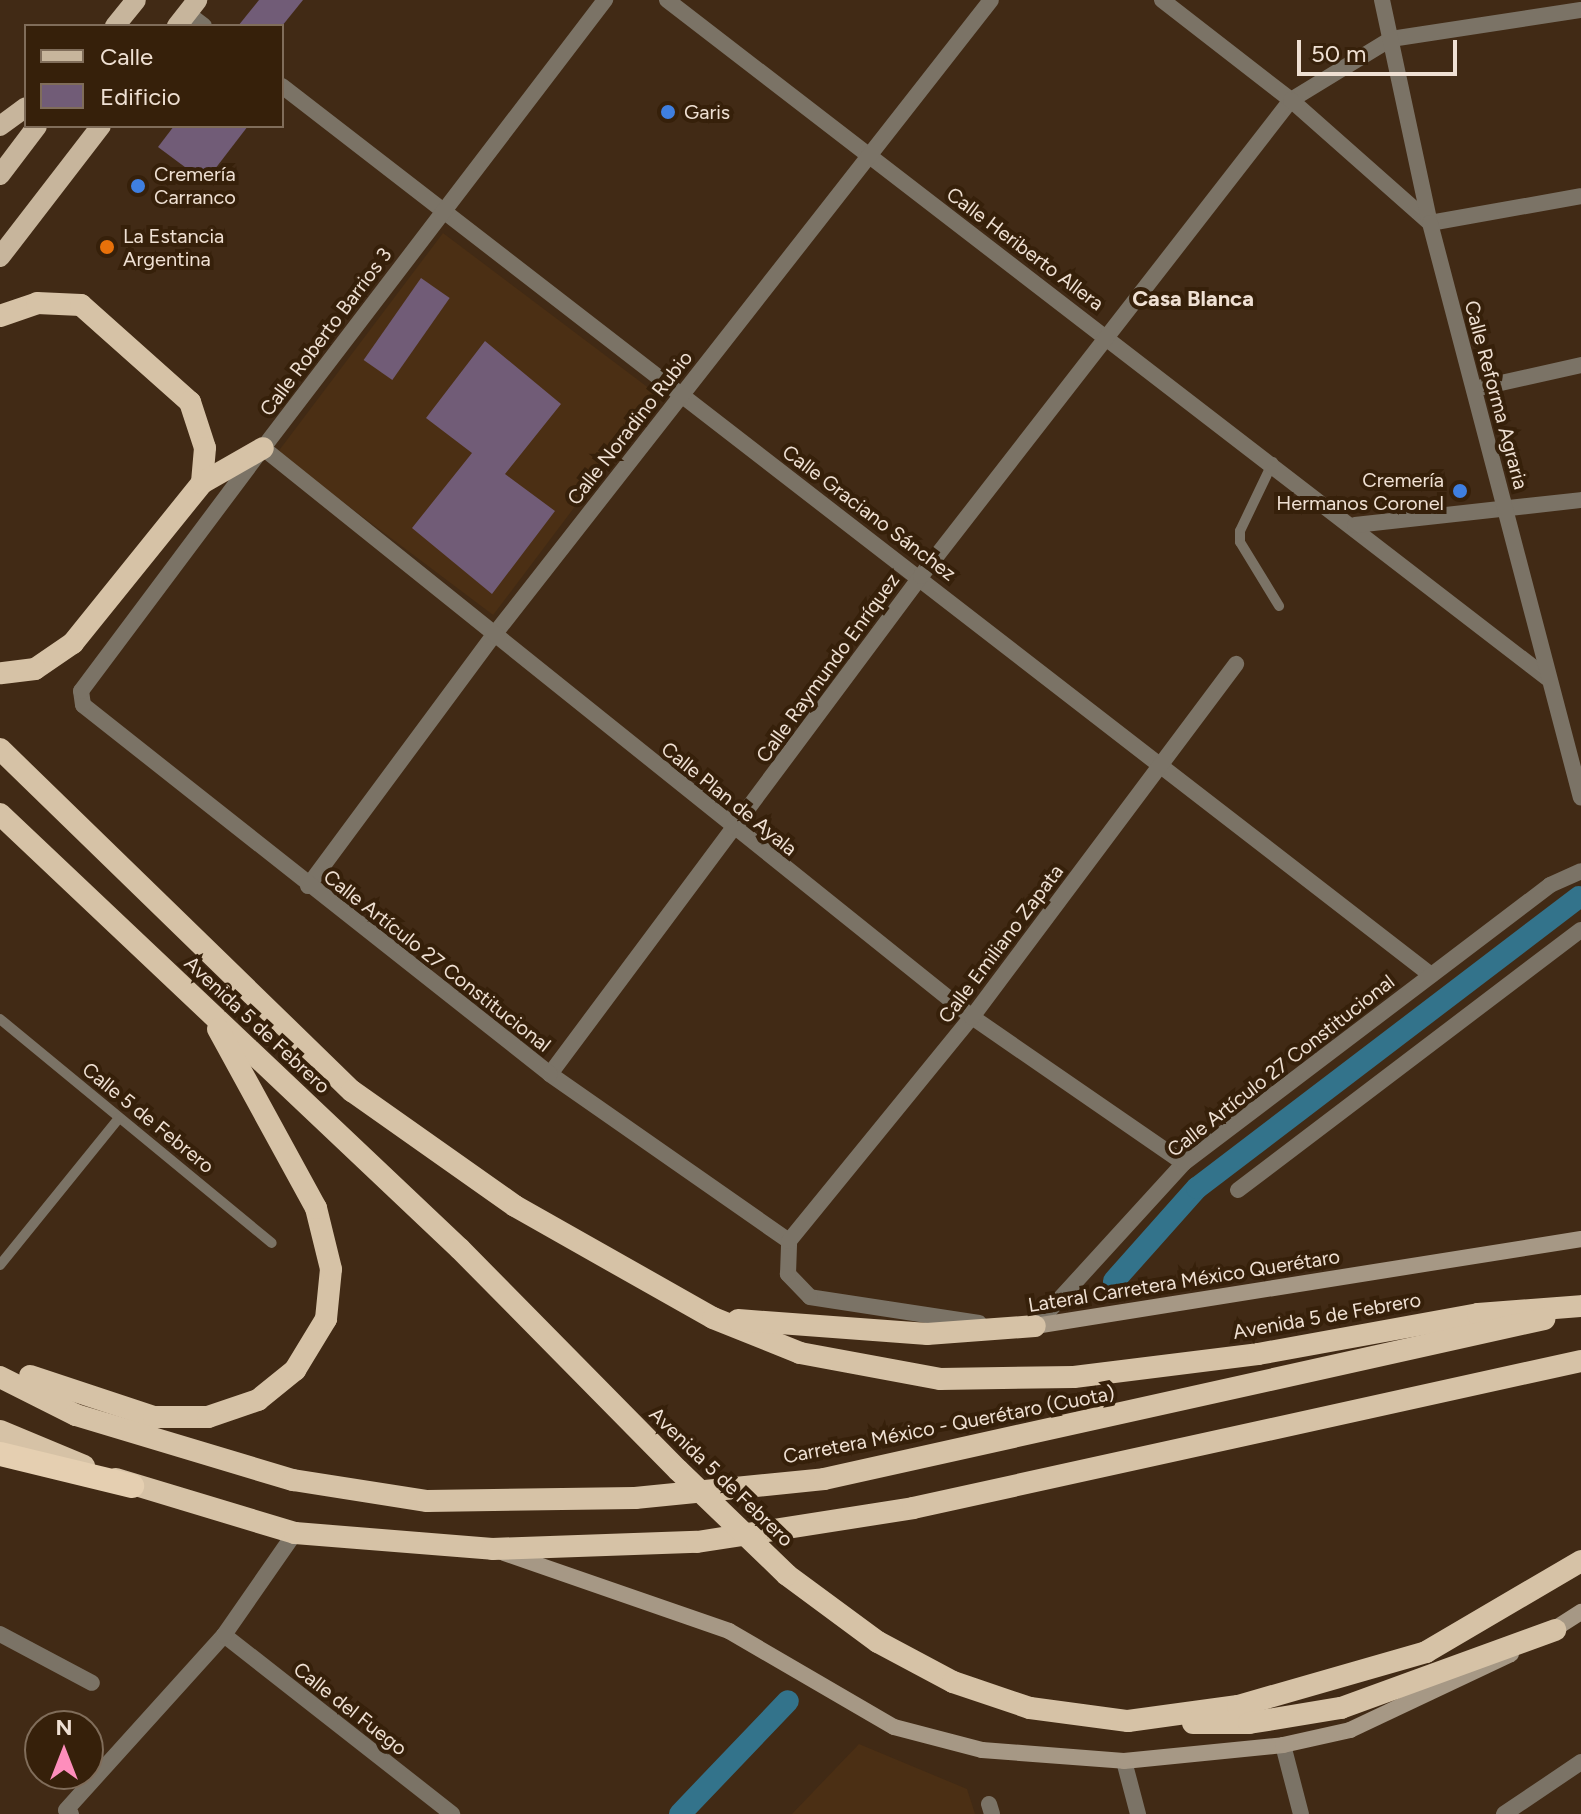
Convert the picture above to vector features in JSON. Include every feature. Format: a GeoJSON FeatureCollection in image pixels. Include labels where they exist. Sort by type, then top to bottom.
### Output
{"type":"FeatureCollection","features":[{"type":"Feature","properties":{"kind":"highway"},"geometry":{"type":"LineString","coordinates":[[0,316],[37,303],[81,305],[190,402],[204,436],[202,483]]}},
{"type":"Feature","properties":{"kind":"highway"},"geometry":{"type":"LineString","coordinates":[[0,673],[35,669],[73,643],[202,483],[263,448]]}},
{"type":"Feature","properties":{"kind":"highway","name":"Avenida 5 de Febrero"},"geometry":{"type":"LineString","coordinates":[[0,749],[352,1091],[515,1206],[713,1318],[800,1353],[940,1379],[1074,1377],[1258,1354],[1478,1314],[1581,1308]]}},
{"type":"Feature","properties":{"kind":"highway","name":"Avenida 5 de Febrero"},"geometry":{"type":"LineString","coordinates":[[0,814],[460,1249],[678,1470],[787,1575],[878,1642],[953,1682],[1030,1708],[1128,1721],[1238,1706],[1426,1652],[1581,1561]]}},
{"type":"Feature","properties":{"kind":"highway"},"geometry":{"type":"LineString","coordinates":[[0,1363],[60,1390],[154,1417],[208,1417],[258,1400],[295,1370],[326,1319],[331,1269],[316,1208],[208,1011]]}},
{"type":"Feature","properties":{"kind":"highway","name":"Carretera México - Querétaro (Cuota)"},"geometry":{"type":"LineString","coordinates":[[0,1377],[76,1415],[293,1480],[427,1501],[635,1498],[854,1473],[1581,1308]]}},
{"type":"Feature","properties":{"kind":"highway"},"geometry":{"type":"LineString","coordinates":[[713,1318],[927,1334],[1035,1326]]}},
{"type":"Feature","properties":{"kind":"highway"},"geometry":{"type":"LineString","coordinates":[[7,1459],[132,1486],[295,1533],[492,1549],[697,1542],[913,1508],[1581,1361]]}},
{"type":"Feature","properties":{"kind":"highway"},"geometry":{"type":"LineString","coordinates":[[0,1431],[132,1486]]}},
{"type":"Feature","properties":{"kind":"highway"},"geometry":{"type":"LineString","coordinates":[[1128,1721],[1249,1723],[1341,1708],[1555,1630]]}},
{"type":"Feature","properties":{"kind":"main road"},"geometry":{"type":"LineString","coordinates":[[117,24],[136,0]]}},
{"type":"Feature","properties":{"kind":"main road"},"geometry":{"type":"LineString","coordinates":[[0,126],[24,108]]}},
{"type":"Feature","properties":{"kind":"main road"},"geometry":{"type":"LineString","coordinates":[[0,175],[35,128]]}},
{"type":"Feature","properties":{"kind":"main road"},"geometry":{"type":"LineString","coordinates":[[0,257],[99,128]]}},
{"type":"Feature","properties":{"kind":"main road","name":"Lateral Carretera México Querétaro"},"geometry":{"type":"LineString","coordinates":[[1035,1326],[1581,1239]]}},
{"type":"Feature","properties":{"kind":"main road"},"geometry":{"type":"LineString","coordinates":[[492,1549],[729,1631],[894,1727],[982,1750],[1124,1761],[1283,1745],[1350,1730],[1461,1682],[1555,1630],[1581,1612]]}},
{"type":"Feature","properties":{"kind":"street","name":"Calle Roberto Barrios 3"},"geometry":{"type":"LineString","coordinates":[[81,691],[605,0]]}},
{"type":"Feature","properties":{"kind":"street","name":"Calle Heriberto Allera"},"geometry":{"type":"LineString","coordinates":[[667,0],[867,156],[1355,525],[1547,678]]}},
{"type":"Feature","properties":{"kind":"street","name":"Calle Noradino Rubio"},"geometry":{"type":"LineString","coordinates":[[308,886],[497,631],[991,0]]}},
{"type":"Feature","properties":{"kind":"street"},"geometry":{"type":"LineString","coordinates":[[1162,0],[1291,100],[1430,223],[1581,196]]}},
{"type":"Feature","properties":{"kind":"street","name":"Calle Reforma Agraria"},"geometry":{"type":"LineString","coordinates":[[1382,0],[1430,223],[1547,678],[1581,798]]}},
{"type":"Feature","properties":{"kind":"street"},"geometry":{"type":"LineString","coordinates":[[1291,100],[1391,39],[1581,10]]}},
{"type":"Feature","properties":{"kind":"street","name":"Calle Graciano Sánchez"},"geometry":{"type":"LineString","coordinates":[[284,88],[681,396],[921,576],[1431,975]]}},
{"type":"Feature","properties":{"kind":"street","name":"Calle Raymundo Enríquez"},"geometry":{"type":"LineString","coordinates":[[550,1074],[921,576],[1291,100]]}},
{"type":"Feature","properties":{"kind":"street"},"geometry":{"type":"LineString","coordinates":[[1474,389],[1581,365]]}},
{"type":"Feature","properties":{"kind":"street","name":"Calle Plan de Ayala"},"geometry":{"type":"LineString","coordinates":[[263,448],[497,631],[733,830],[972,1017],[1184,1163]]}},
{"type":"Feature","properties":{"kind":"street"},"geometry":{"type":"LineString","coordinates":[[1355,525],[1506,511],[1581,500]]}},
{"type":"Feature","properties":{"kind":"street","name":"Calle Emiliano Zapata"},"geometry":{"type":"LineString","coordinates":[[789,1241],[972,1017],[1236,664]]}},
{"type":"Feature","properties":{"kind":"street","name":"Calle Artículo 27 Constitucional"},"geometry":{"type":"LineString","coordinates":[[81,691],[83,705],[308,886],[550,1074],[789,1241]]}},
{"type":"Feature","properties":{"kind":"street","name":"Calle Artículo 27 Constitucional"},"geometry":{"type":"LineString","coordinates":[[1035,1326],[1184,1163],[1550,885],[1581,871]]}},
{"type":"Feature","properties":{"kind":"street"},"geometry":{"type":"LineString","coordinates":[[1238,1190],[1581,930]]}},
{"type":"Feature","properties":{"kind":"street","name":"Lateral Carretera México Querétaro"},"geometry":{"type":"LineString","coordinates":[[789,1241],[788,1274],[810,1297],[929,1318],[1035,1326]]}},
{"type":"Feature","properties":{"kind":"street"},"geometry":{"type":"LineString","coordinates":[[68,1812],[224,1635],[295,1533]]}},
{"type":"Feature","properties":{"kind":"street"},"geometry":{"type":"LineString","coordinates":[[0,1634],[92,1683]]}},
{"type":"Feature","properties":{"kind":"street","name":"Calle del Fuego"},"geometry":{"type":"LineString","coordinates":[[224,1635],[452,1814]]}},
{"type":"Feature","properties":{"kind":"street"},"geometry":{"type":"LineString","coordinates":[[1283,1745],[1301,1814]]}},
{"type":"Feature","properties":{"kind":"street"},"geometry":{"type":"LineString","coordinates":[[1124,1761],[1138,1814]]}},
{"type":"Feature","properties":{"kind":"street"},"geometry":{"type":"LineString","coordinates":[[1504,1814],[1580,1764]]}},
{"type":"Feature","properties":{"kind":"lane"},"geometry":{"type":"LineString","coordinates":[[1273,462],[1240,531],[1240,542],[1279,606]]}},
{"type":"Feature","properties":{"kind":"lane","name":"Calle 5 de Febrero"},"geometry":{"type":"LineString","coordinates":[[0,1019],[272,1243]]}},
{"type":"Feature","properties":{"kind":"lane"},"geometry":{"type":"LineString","coordinates":[[0,1265],[119,1118]]}},
{"type":"Feature","properties":{"kind":"shaded area"},"geometry":{"type":"Polygon","coordinates":[[[443,233],[659,395],[493,615],[278,453],[443,233]]]}},
{"type":"Feature","properties":{"kind":"shaded area"},"geometry":{"type":"Polygon","coordinates":[[[859,1744],[967,1789],[975,1814],[792,1814],[859,1744]]]}},
{"type":"Feature","properties":{"kind":"building"},"geometry":{"type":"Polygon","coordinates":[[[259,0],[303,0],[284,24],[240,24],[259,0]]]}},
{"type":"Feature","properties":{"kind":"building"},"geometry":{"type":"Polygon","coordinates":[[[172,128],[246,128],[205,182],[158,147],[172,128]]]}},
{"type":"Feature","properties":{"kind":"building"},"geometry":{"type":"Polygon","coordinates":[[[421,278],[450,298],[392,380],[364,360],[421,278]]]}},
{"type":"Feature","properties":{"kind":"building"},"geometry":{"type":"Polygon","coordinates":[[[485,341],[561,404],[505,474],[555,511],[492,594],[412,528],[472,453],[426,418],[485,341]]]}},
{"type":"Feature","properties":{"kind":"waterway"},"geometry":{"type":"LineString","coordinates":[[1114,1281],[1197,1188],[1579,897]]}},
{"type":"Feature","properties":{"kind":"waterway"},"geometry":{"type":"LineString","coordinates":[[680,1814],[788,1701]]}},
{"type":"Feature","properties":{"kind":"place","name":"Garis"},"geometry":{"type":"Point","coordinates":[668,112]}},
{"type":"Feature","properties":{"kind":"place","name":"Cremería Carranco"},"geometry":{"type":"Point","coordinates":[138,186]}},
{"type":"Feature","properties":{"kind":"place","name":"La Estancia Argentina"},"geometry":{"type":"Point","coordinates":[107,247]}},
{"type":"Feature","properties":{"kind":"place","name":"Cremería Hermanos Coronel"},"geometry":{"type":"Point","coordinates":[1460,491]}},
{"type":"Feature","properties":{"kind":"district","name":"Casa Blanca"},"geometry":{"type":"Point","coordinates":[1193,299]}}]}
